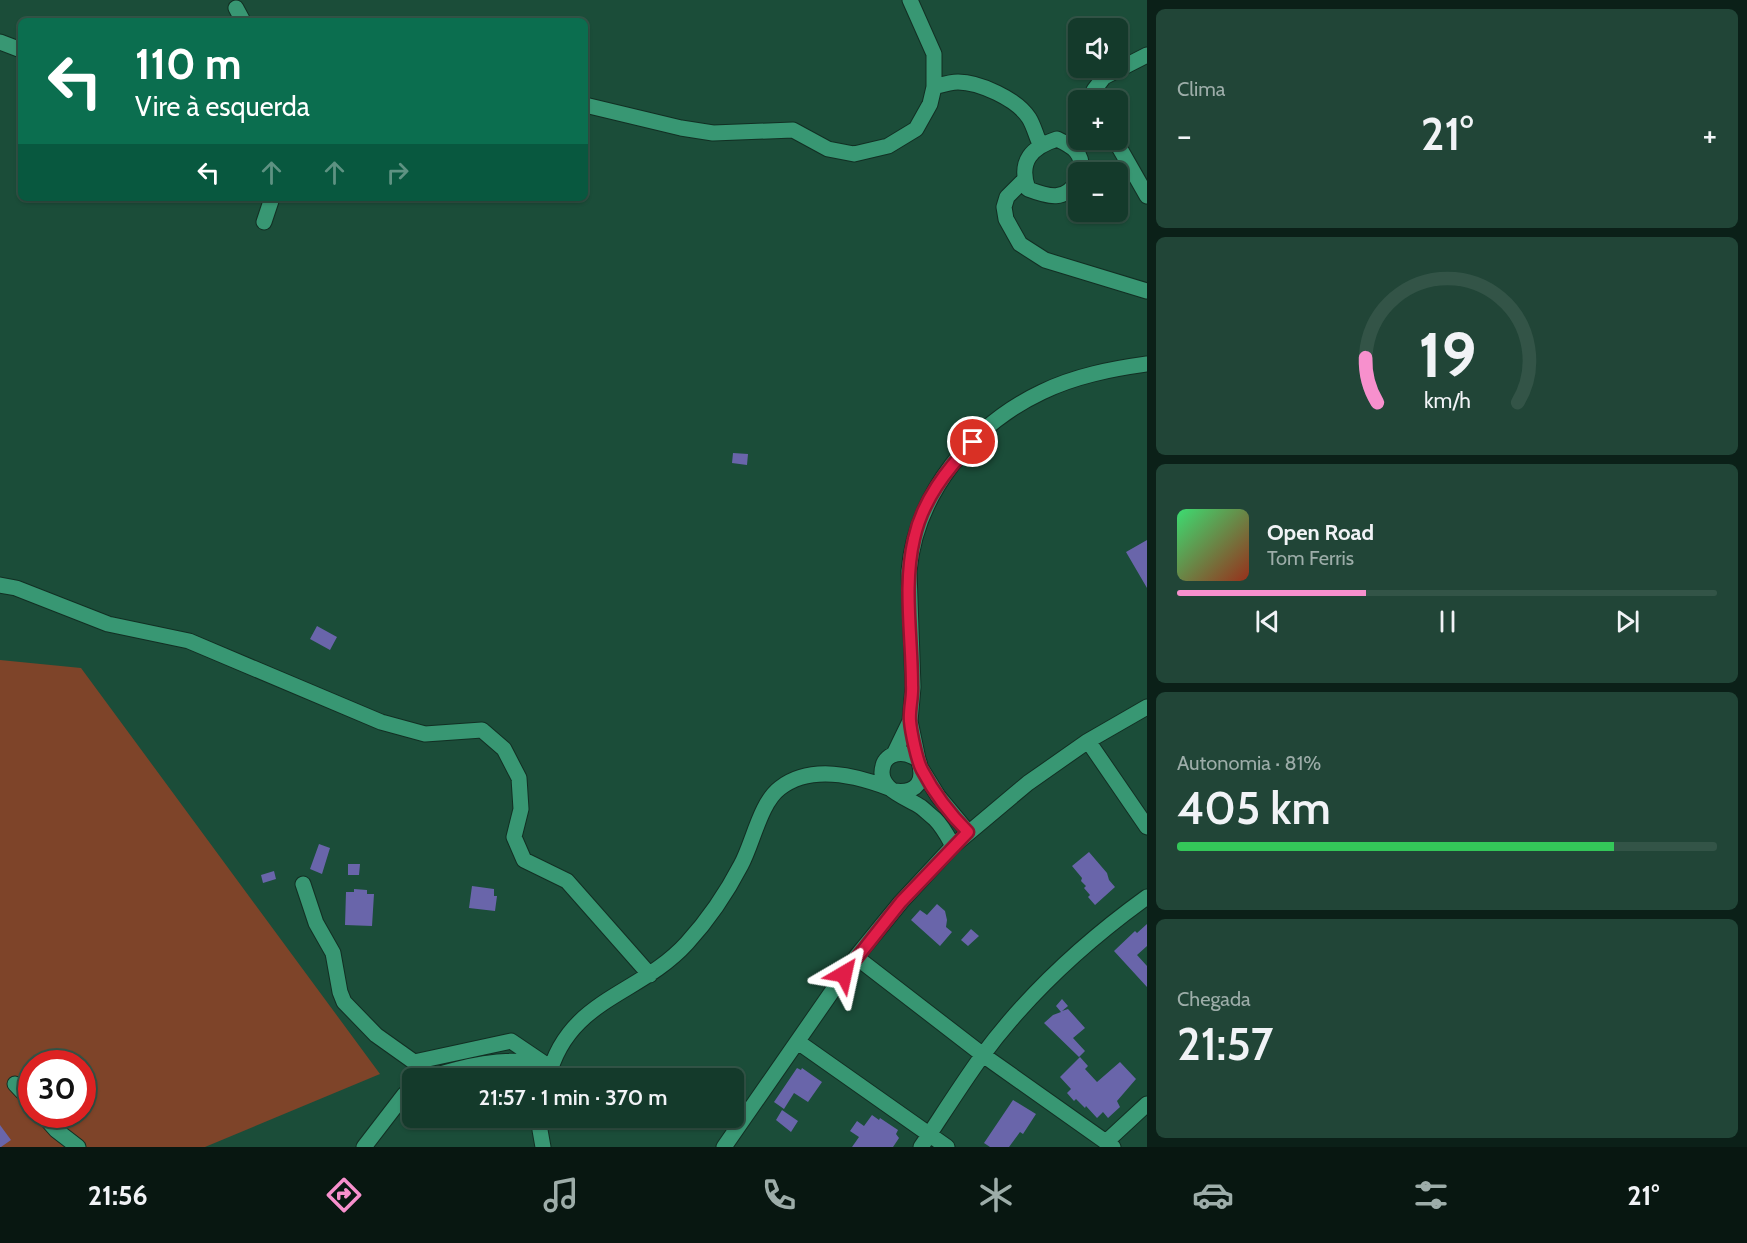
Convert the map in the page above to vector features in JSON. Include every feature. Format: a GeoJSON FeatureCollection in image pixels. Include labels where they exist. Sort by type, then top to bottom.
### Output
{"type":"FeatureCollection","features":[{"type":"Feature","properties":{"kind":"street"},"geometry":{"type":"LineString","coordinates":[[588,106],[681,128],[713,133],[793,130],[828,149],[854,154],[888,146],[916,129],[930,104],[934,87],[934,54],[910,0]]}},
{"type":"Feature","properties":{"kind":"street"},"geometry":{"type":"LineString","coordinates":[[0,42],[18,49]]}},
{"type":"Feature","properties":{"kind":"street"},"geometry":{"type":"LineString","coordinates":[[1094,90],[1104,77],[1147,55]]}},
{"type":"Feature","properties":{"kind":"street"},"geometry":{"type":"LineString","coordinates":[[934,87],[958,82],[984,88],[1006,97],[1019,106],[1029,118],[1040,144]]}},
{"type":"Feature","properties":{"kind":"street"},"geometry":{"type":"LineString","coordinates":[[1068,193],[1058,196],[1028,189],[1025,179],[1025,163],[1040,144],[1057,139],[1072,146],[1081,162]]}},
{"type":"Feature","properties":{"kind":"street"},"geometry":{"type":"LineString","coordinates":[[1121,150],[1147,196]]}},
{"type":"Feature","properties":{"kind":"street"},"geometry":{"type":"LineString","coordinates":[[1025,179],[1007,197],[1004,207],[1006,219],[1020,244],[1045,260],[1147,291]]}},
{"type":"Feature","properties":{"kind":"street"},"geometry":{"type":"LineString","coordinates":[[264,222],[271,201]]}},
{"type":"Feature","properties":{"kind":"street"},"geometry":{"type":"LineString","coordinates":[[968,832],[944,805],[920,764],[905,753],[894,754],[887,758],[883,766],[882,778],[891,790],[905,792],[916,787],[921,777],[920,764],[910,721],[913,687],[909,572],[920,521],[942,478],[983,431],[1008,411],[1041,392],[1082,376],[1147,364]]}},
{"type":"Feature","properties":{"kind":"street"},"geometry":{"type":"LineString","coordinates":[[0,585],[16,588],[108,624],[189,641],[381,722],[425,734],[482,730],[504,749],[519,778],[521,809],[514,837],[524,860],[567,881],[650,975]]}},
{"type":"Feature","properties":{"kind":"street"},"geometry":{"type":"LineString","coordinates":[[724,1147],[856,957],[901,902],[953,846],[1028,783],[1088,741],[1147,707]]}},
{"type":"Feature","properties":{"kind":"street"},"geometry":{"type":"LineString","coordinates":[[894,754],[910,721]]}},
{"type":"Feature","properties":{"kind":"street"},"geometry":{"type":"LineString","coordinates":[[1088,741],[1147,827]]}},
{"type":"Feature","properties":{"kind":"street"},"geometry":{"type":"LineString","coordinates":[[856,777],[883,766]]}},
{"type":"Feature","properties":{"kind":"street"},"geometry":{"type":"LineString","coordinates":[[551,1068],[568,1034],[582,1017],[606,1000],[650,975],[686,945],[703,925],[742,863],[765,810],[778,789],[804,776],[828,774],[856,777],[891,790],[921,807],[937,822],[953,846]]}},
{"type":"Feature","properties":{"kind":"street"},"geometry":{"type":"LineString","coordinates":[[303,884],[316,923],[333,953],[344,1002],[376,1035],[414,1062],[512,1041],[543,1068]]}},
{"type":"Feature","properties":{"kind":"street"},"geometry":{"type":"LineString","coordinates":[[925,1141],[983,1055],[1018,1013],[1053,976],[1094,939],[1147,897]]}},
{"type":"Feature","properties":{"kind":"street"},"geometry":{"type":"LineString","coordinates":[[856,957],[983,1055],[1110,1144],[1147,1104]]}},
{"type":"Feature","properties":{"kind":"street"},"geometry":{"type":"LineString","coordinates":[[798,1042],[925,1141],[947,1147]]}},
{"type":"Feature","properties":{"kind":"street"},"geometry":{"type":"LineString","coordinates":[[466,1068],[525,1061],[539,1068]]}},
{"type":"Feature","properties":{"kind":"street"},"geometry":{"type":"LineString","coordinates":[[15,1084],[18,1087]]}},
{"type":"Feature","properties":{"kind":"street"},"geometry":{"type":"LineString","coordinates":[[364,1147],[402,1099]]}},
{"type":"Feature","properties":{"kind":"street"},"geometry":{"type":"LineString","coordinates":[[54,1128],[78,1147]]}},
{"type":"Feature","properties":{"kind":"street"},"geometry":{"type":"LineString","coordinates":[[540,1128],[543,1147]]}},
{"type":"Feature","properties":{"kind":"shaded area"},"geometry":{"type":"Polygon","coordinates":[[[0,660],[81,668],[380,1074],[205,1147],[0,1147],[0,660]]]}},
{"type":"Feature","properties":{"kind":"building"},"geometry":{"type":"Polygon","coordinates":[[[733,453],[748,454],[747,465],[732,463],[733,453]]]}},
{"type":"Feature","properties":{"kind":"building"},"geometry":{"type":"Polygon","coordinates":[[[1147,540],[1147,588],[1126,552],[1147,540]]]}},
{"type":"Feature","properties":{"kind":"building"},"geometry":{"type":"Polygon","coordinates":[[[317,626],[337,637],[330,650],[310,639],[317,626]]]}},
{"type":"Feature","properties":{"kind":"building"},"geometry":{"type":"Polygon","coordinates":[[[319,844],[330,848],[322,874],[310,869],[319,844]]]}},
{"type":"Feature","properties":{"kind":"building"},"geometry":{"type":"Polygon","coordinates":[[[1089,852],[1107,873],[1115,887],[1095,905],[1088,897],[1090,895],[1084,888],[1086,886],[1081,881],[1082,878],[1072,866],[1089,852]]]}},
{"type":"Feature","properties":{"kind":"building"},"geometry":{"type":"Polygon","coordinates":[[[348,864],[360,864],[359,875],[348,875],[348,864]]]}},
{"type":"Feature","properties":{"kind":"building"},"geometry":{"type":"Polygon","coordinates":[[[274,871],[276,879],[263,883],[261,875],[274,871]]]}},
{"type":"Feature","properties":{"kind":"building"},"geometry":{"type":"Polygon","coordinates":[[[472,886],[494,889],[494,896],[497,896],[495,911],[469,908],[472,886]]]}},
{"type":"Feature","properties":{"kind":"building"},"geometry":{"type":"Polygon","coordinates":[[[354,889],[367,890],[367,894],[374,894],[372,926],[345,925],[346,892],[354,892],[354,889]]]}},
{"type":"Feature","properties":{"kind":"building"},"geometry":{"type":"Polygon","coordinates":[[[937,904],[945,911],[946,927],[952,932],[940,946],[911,920],[920,910],[927,915],[937,904]]]}},
{"type":"Feature","properties":{"kind":"building"},"geometry":{"type":"Polygon","coordinates":[[[1147,924],[1147,946],[1137,955],[1147,966],[1147,987],[1114,951],[1135,931],[1137,933],[1147,924]]]}},
{"type":"Feature","properties":{"kind":"building"},"geometry":{"type":"Polygon","coordinates":[[[971,929],[979,936],[968,946],[961,940],[971,929]]]}},
{"type":"Feature","properties":{"kind":"building"},"geometry":{"type":"Polygon","coordinates":[[[1062,999],[1068,1006],[1062,1011],[1068,1009],[1085,1028],[1073,1038],[1085,1051],[1079,1057],[1044,1023],[1053,1015],[1061,1012],[1056,1006],[1062,999]]]}},
{"type":"Feature","properties":{"kind":"building"},"geometry":{"type":"Polygon","coordinates":[[[1080,1057],[1088,1066],[1085,1069],[1097,1082],[1120,1062],[1136,1079],[1117,1101],[1120,1107],[1108,1118],[1103,1112],[1097,1118],[1086,1106],[1085,1108],[1076,1099],[1074,1101],[1067,1093],[1071,1089],[1060,1077],[1080,1057]]]}},
{"type":"Feature","properties":{"kind":"building"},"geometry":{"type":"Polygon","coordinates":[[[797,1068],[801,1070],[802,1068],[822,1082],[808,1102],[794,1093],[784,1109],[774,1102],[797,1068]]]}},
{"type":"Feature","properties":{"kind":"building"},"geometry":{"type":"Polygon","coordinates":[[[1013,1100],[1036,1114],[1023,1134],[1020,1132],[1009,1147],[990,1147],[984,1143],[1013,1100]]]}},
{"type":"Feature","properties":{"kind":"building"},"geometry":{"type":"Polygon","coordinates":[[[782,1110],[798,1121],[791,1132],[776,1120],[782,1110]]]}},
{"type":"Feature","properties":{"kind":"building"},"geometry":{"type":"Polygon","coordinates":[[[872,1115],[898,1130],[896,1134],[899,1138],[893,1147],[852,1147],[859,1137],[850,1131],[857,1121],[864,1126],[872,1115]]]}},
{"type":"Feature","properties":{"kind":"building"},"geometry":{"type":"Polygon","coordinates":[[[0,1125],[11,1140],[1,1147],[0,1147],[0,1125]]]}},
{"type":"Feature","properties":{"kind":"route"},"geometry":{"type":"LineString","coordinates":[[844,974],[901,902],[968,832],[938,796],[918,759],[910,721],[913,687],[909,572],[914,536],[927,504],[942,478],[973,442]]}}]}
